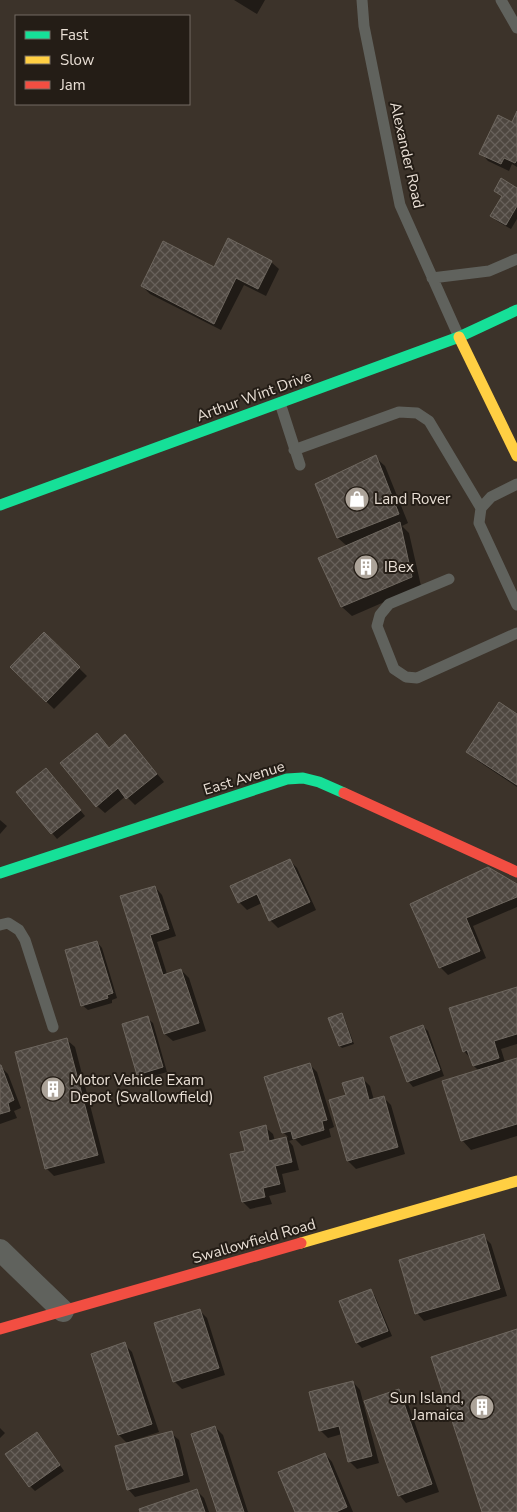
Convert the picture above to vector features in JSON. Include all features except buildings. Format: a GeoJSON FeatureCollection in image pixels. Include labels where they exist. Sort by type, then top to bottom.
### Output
{"type":"FeatureCollection","features":[{"type":"Feature","properties":{"kind":"street","name":"Arthur Wint Drive"},"geometry":{"type":"LineString","coordinates":[[0,505],[459,337],[517,310]]}},
{"type":"Feature","properties":{"kind":"street"},"geometry":{"type":"LineString","coordinates":[[459,337],[517,456]]}},
{"type":"Feature","properties":{"kind":"street","name":"East Avenue"},"geometry":{"type":"LineString","coordinates":[[0,873],[286,779],[303,778],[319,782],[517,872]]}},
{"type":"Feature","properties":{"kind":"street","name":"Swallowfield Road"},"geometry":{"type":"LineString","coordinates":[[0,1329],[517,1181]]}},
{"type":"Feature","properties":{"kind":"street"},"geometry":{"type":"LineString","coordinates":[[0,1250],[63,1311]]}},
{"type":"Feature","properties":{"kind":"lane","name":"Alexander Road"},"geometry":{"type":"LineString","coordinates":[[362,0],[364,26],[400,205],[459,337]]}},
{"type":"Feature","properties":{"kind":"lane"},"geometry":{"type":"LineString","coordinates":[[501,0],[517,28]]}},
{"type":"Feature","properties":{"kind":"lane"},"geometry":{"type":"LineString","coordinates":[[432,278],[489,271],[517,259]]}},
{"type":"Feature","properties":{"kind":"lane"},"geometry":{"type":"LineString","coordinates":[[280,403],[300,465]]}},
{"type":"Feature","properties":{"kind":"lane"},"geometry":{"type":"LineString","coordinates":[[294,450],[399,412],[417,413],[429,421],[438,433],[481,508]]}},
{"type":"Feature","properties":{"kind":"lane"},"geometry":{"type":"LineString","coordinates":[[517,484],[491,497],[481,508],[479,523],[517,605]]}},
{"type":"Feature","properties":{"kind":"lane"},"geometry":{"type":"LineString","coordinates":[[448,579],[389,604],[380,615],[377,626],[394,669],[406,677],[417,678],[517,634]]}},
{"type":"Feature","properties":{"kind":"lane"},"geometry":{"type":"LineString","coordinates":[[0,926],[8,923],[19,930],[25,940],[53,1027]]}},
{"type":"Feature","properties":{"kind":"traffic: fast"},"geometry":{"type":"LineString","coordinates":[[0,505],[459,337],[517,310]]}},
{"type":"Feature","properties":{"kind":"traffic: fast"},"geometry":{"type":"LineString","coordinates":[[0,873],[287,779],[303,778],[319,782],[344,793]]}},
{"type":"Feature","properties":{"kind":"traffic: slow"},"geometry":{"type":"LineString","coordinates":[[459,337],[517,456]]}},
{"type":"Feature","properties":{"kind":"traffic: slow"},"geometry":{"type":"LineString","coordinates":[[301,1243],[517,1181]]}},
{"type":"Feature","properties":{"kind":"traffic: jam"},"geometry":{"type":"LineString","coordinates":[[344,793],[517,872]]}},
{"type":"Feature","properties":{"kind":"traffic: jam"},"geometry":{"type":"LineString","coordinates":[[0,1329],[301,1243]]}},
{"type":"Feature","properties":{"kind":"place","name":"Land Rover"},"geometry":{"type":"Point","coordinates":[357,499]}},
{"type":"Feature","properties":{"kind":"place","name":"IBex"},"geometry":{"type":"Point","coordinates":[366,567]}},
{"type":"Feature","properties":{"kind":"place","name":"Motor Vehicle Exam Depot (Swallowfield)"},"geometry":{"type":"Point","coordinates":[53,1089]}},
{"type":"Feature","properties":{"kind":"place","name":"Sun Island, Jamaica"},"geometry":{"type":"Point","coordinates":[482,1407]}}]}
